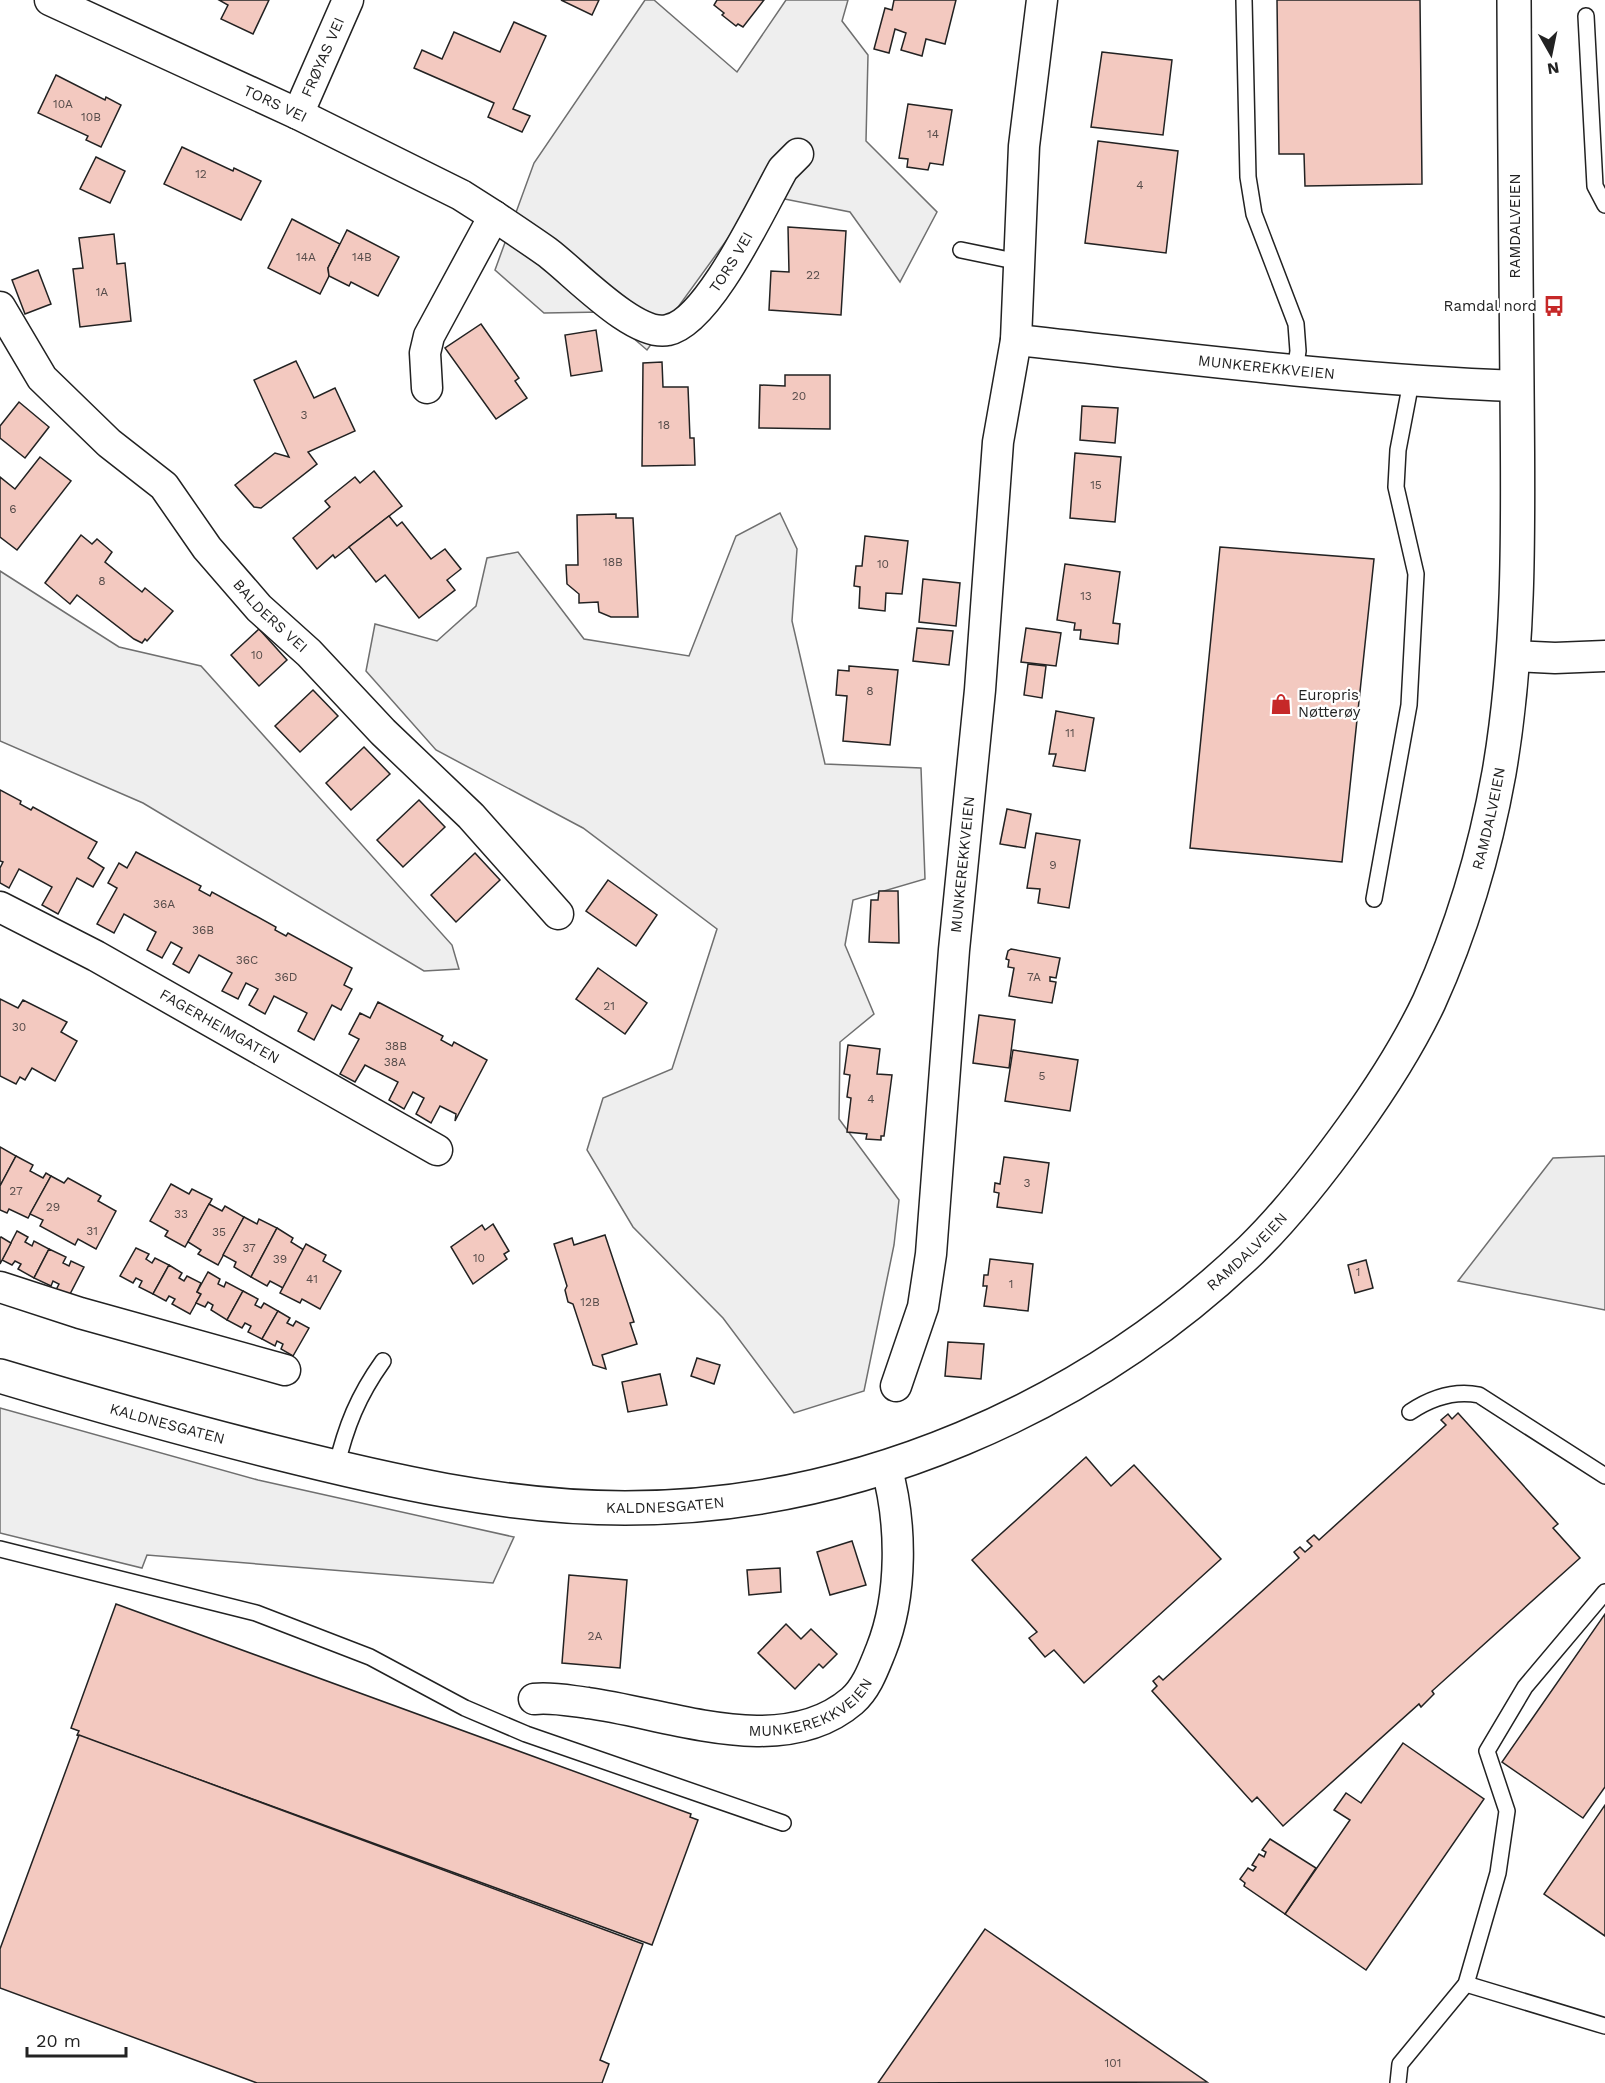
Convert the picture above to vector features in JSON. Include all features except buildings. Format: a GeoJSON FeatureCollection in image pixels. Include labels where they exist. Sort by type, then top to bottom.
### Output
{"type":"FeatureCollection","features":[{"type":"Feature","properties":{"kind":"main road","name":"RAMDALVEIEN"},"geometry":{"type":"LineString","coordinates":[[987,1428],[1080,1380],[1158,1329],[1254,1247],[1318,1176],[1379,1091],[1426,1008],[1456,936],[1469,897],[1498,778],[1514,656],[1518,485],[1514,0]]}},
{"type":"Feature","properties":{"kind":"main road","name":"KALDNESGATEN"},"geometry":{"type":"LineString","coordinates":[[0,1376],[136,1417],[336,1468],[499,1499],[543,1504],[626,1508],[699,1504],[772,1494],[885,1466],[987,1428]]}},
{"type":"Feature","properties":{"kind":"street","name":"TORS VEI"},"geometry":{"type":"LineString","coordinates":[[50,0],[298,114],[461,195],[549,254],[631,320],[648,328],[667,331],[694,317],[711,297],[783,169],[798,154]]}},
{"type":"Feature","properties":{"kind":"street","name":"FRØYAS VEI"},"geometry":{"type":"LineString","coordinates":[[298,114],[348,0]]}},
{"type":"Feature","properties":{"kind":"street","name":"MUNKEREKKVEIEN"},"geometry":{"type":"LineString","coordinates":[[896,1386],[923,1307],[930,1254],[954,950],[980,690],[998,442],[1016,340],[1024,146],[1042,0]]}},
{"type":"Feature","properties":{"kind":"street"},"geometry":{"type":"LineString","coordinates":[[427,388],[425,353],[429,336],[494,216]]}},
{"type":"Feature","properties":{"kind":"street","name":"BALDERS VEI"},"geometry":{"type":"LineString","coordinates":[[0,307],[42,378],[109,443],[164,486],[207,548],[259,608],[309,653],[383,732],[471,816],[558,914]]}},
{"type":"Feature","properties":{"kind":"street","name":"MUNKEREKKVEIEN"},"geometry":{"type":"LineString","coordinates":[[1016,340],[1099,351],[1411,382],[1517,386]]}},
{"type":"Feature","properties":{"kind":"street"},"geometry":{"type":"LineString","coordinates":[[1514,656],[1555,658],[1605,656]]}},
{"type":"Feature","properties":{"kind":"street","name":"FAGERHEIMGATEN"},"geometry":{"type":"LineString","coordinates":[[0,907],[96,957],[436,1150]]}},
{"type":"Feature","properties":{"kind":"street"},"geometry":{"type":"LineString","coordinates":[[0,1287],[80,1313],[285,1370]]}},
{"type":"Feature","properties":{"kind":"street","name":"MUNKEREKKVEIEN"},"geometry":{"type":"LineString","coordinates":[[534,1700],[548,1698],[615,1707],[719,1727],[770,1733],[802,1728],[829,1717],[854,1700],[869,1679],[889,1631],[893,1605],[898,1523],[885,1466]]}},
{"type":"Feature","properties":{"kind":"lane"},"geometry":{"type":"LineString","coordinates":[[1244,0],[1248,177],[1254,214],[1296,324],[1298,351],[1295,371]]}},
{"type":"Feature","properties":{"kind":"lane"},"geometry":{"type":"LineString","coordinates":[[1586,16],[1595,186],[1605,205]]}},
{"type":"Feature","properties":{"kind":"lane"},"geometry":{"type":"LineString","coordinates":[[962,250],[1019,262]]}},
{"type":"Feature","properties":{"kind":"lane"},"geometry":{"type":"LineString","coordinates":[[1374,900],[1409,705],[1416,574],[1396,487],[1398,450],[1411,382]]}},
{"type":"Feature","properties":{"kind":"lane"},"geometry":{"type":"LineString","coordinates":[[336,1468],[348,1424],[362,1390],[383,1361]]}},
{"type":"Feature","properties":{"kind":"lane"},"geometry":{"type":"LineString","coordinates":[[1410,1412],[1423,1403],[1448,1395],[1463,1392],[1479,1395],[1605,1476]]}},
{"type":"Feature","properties":{"kind":"lane"},"geometry":{"type":"LineString","coordinates":[[0,1549],[256,1613],[370,1657],[465,1708],[526,1734],[783,1823]]}},
{"type":"Feature","properties":{"kind":"lane"},"geometry":{"type":"LineString","coordinates":[[1398,2083],[1400,2064],[1466,1984],[1498,1873],[1507,1811],[1487,1751],[1525,1687],[1605,1592]]}},
{"type":"Feature","properties":{"kind":"lane"},"geometry":{"type":"LineString","coordinates":[[1466,1984],[1605,2026]]}},
{"type":"Feature","properties":{"kind":"shaded area"},"geometry":{"type":"Polygon","coordinates":[[[645,0],[654,0],[737,72],[786,0],[848,0],[842,21],[868,55],[866,141],[937,212],[900,282],[850,212],[760,194],[647,350],[603,312],[544,313],[495,270],[534,163],[645,0]]]}},
{"type":"Feature","properties":{"kind":"shaded area"},"geometry":{"type":"Polygon","coordinates":[[[780,513],[797,549],[792,621],[825,764],[921,768],[925,879],[853,900],[845,945],[874,1014],[840,1042],[839,1119],[899,1200],[894,1245],[864,1391],[794,1413],[723,1318],[633,1227],[587,1150],[603,1098],[672,1069],[717,929],[583,828],[436,750],[366,671],[375,624],[437,641],[476,606],[487,558],[518,552],[584,639],[689,656],[736,536],[780,513]]]}},
{"type":"Feature","properties":{"kind":"shaded area"},"geometry":{"type":"Polygon","coordinates":[[[0,571],[119,647],[201,666],[452,945],[459,969],[424,971],[143,803],[0,741],[0,571]]]}},
{"type":"Feature","properties":{"kind":"shaded area"},"geometry":{"type":"Polygon","coordinates":[[[1605,1156],[1605,1310],[1458,1281],[1553,1158],[1605,1156]]]}},
{"type":"Feature","properties":{"kind":"shaded area"},"geometry":{"type":"Polygon","coordinates":[[[0,1408],[258,1480],[514,1537],[493,1583],[147,1555],[142,1568],[0,1533],[0,1408]]]}},
{"type":"Feature","properties":{"kind":"place","name":"Ramdal nord"},"geometry":{"type":"Point","coordinates":[1554,306]}},
{"type":"Feature","properties":{"kind":"place","name":"Europris Nøtterøy"},"geometry":{"type":"Point","coordinates":[1281,704]}}]}
